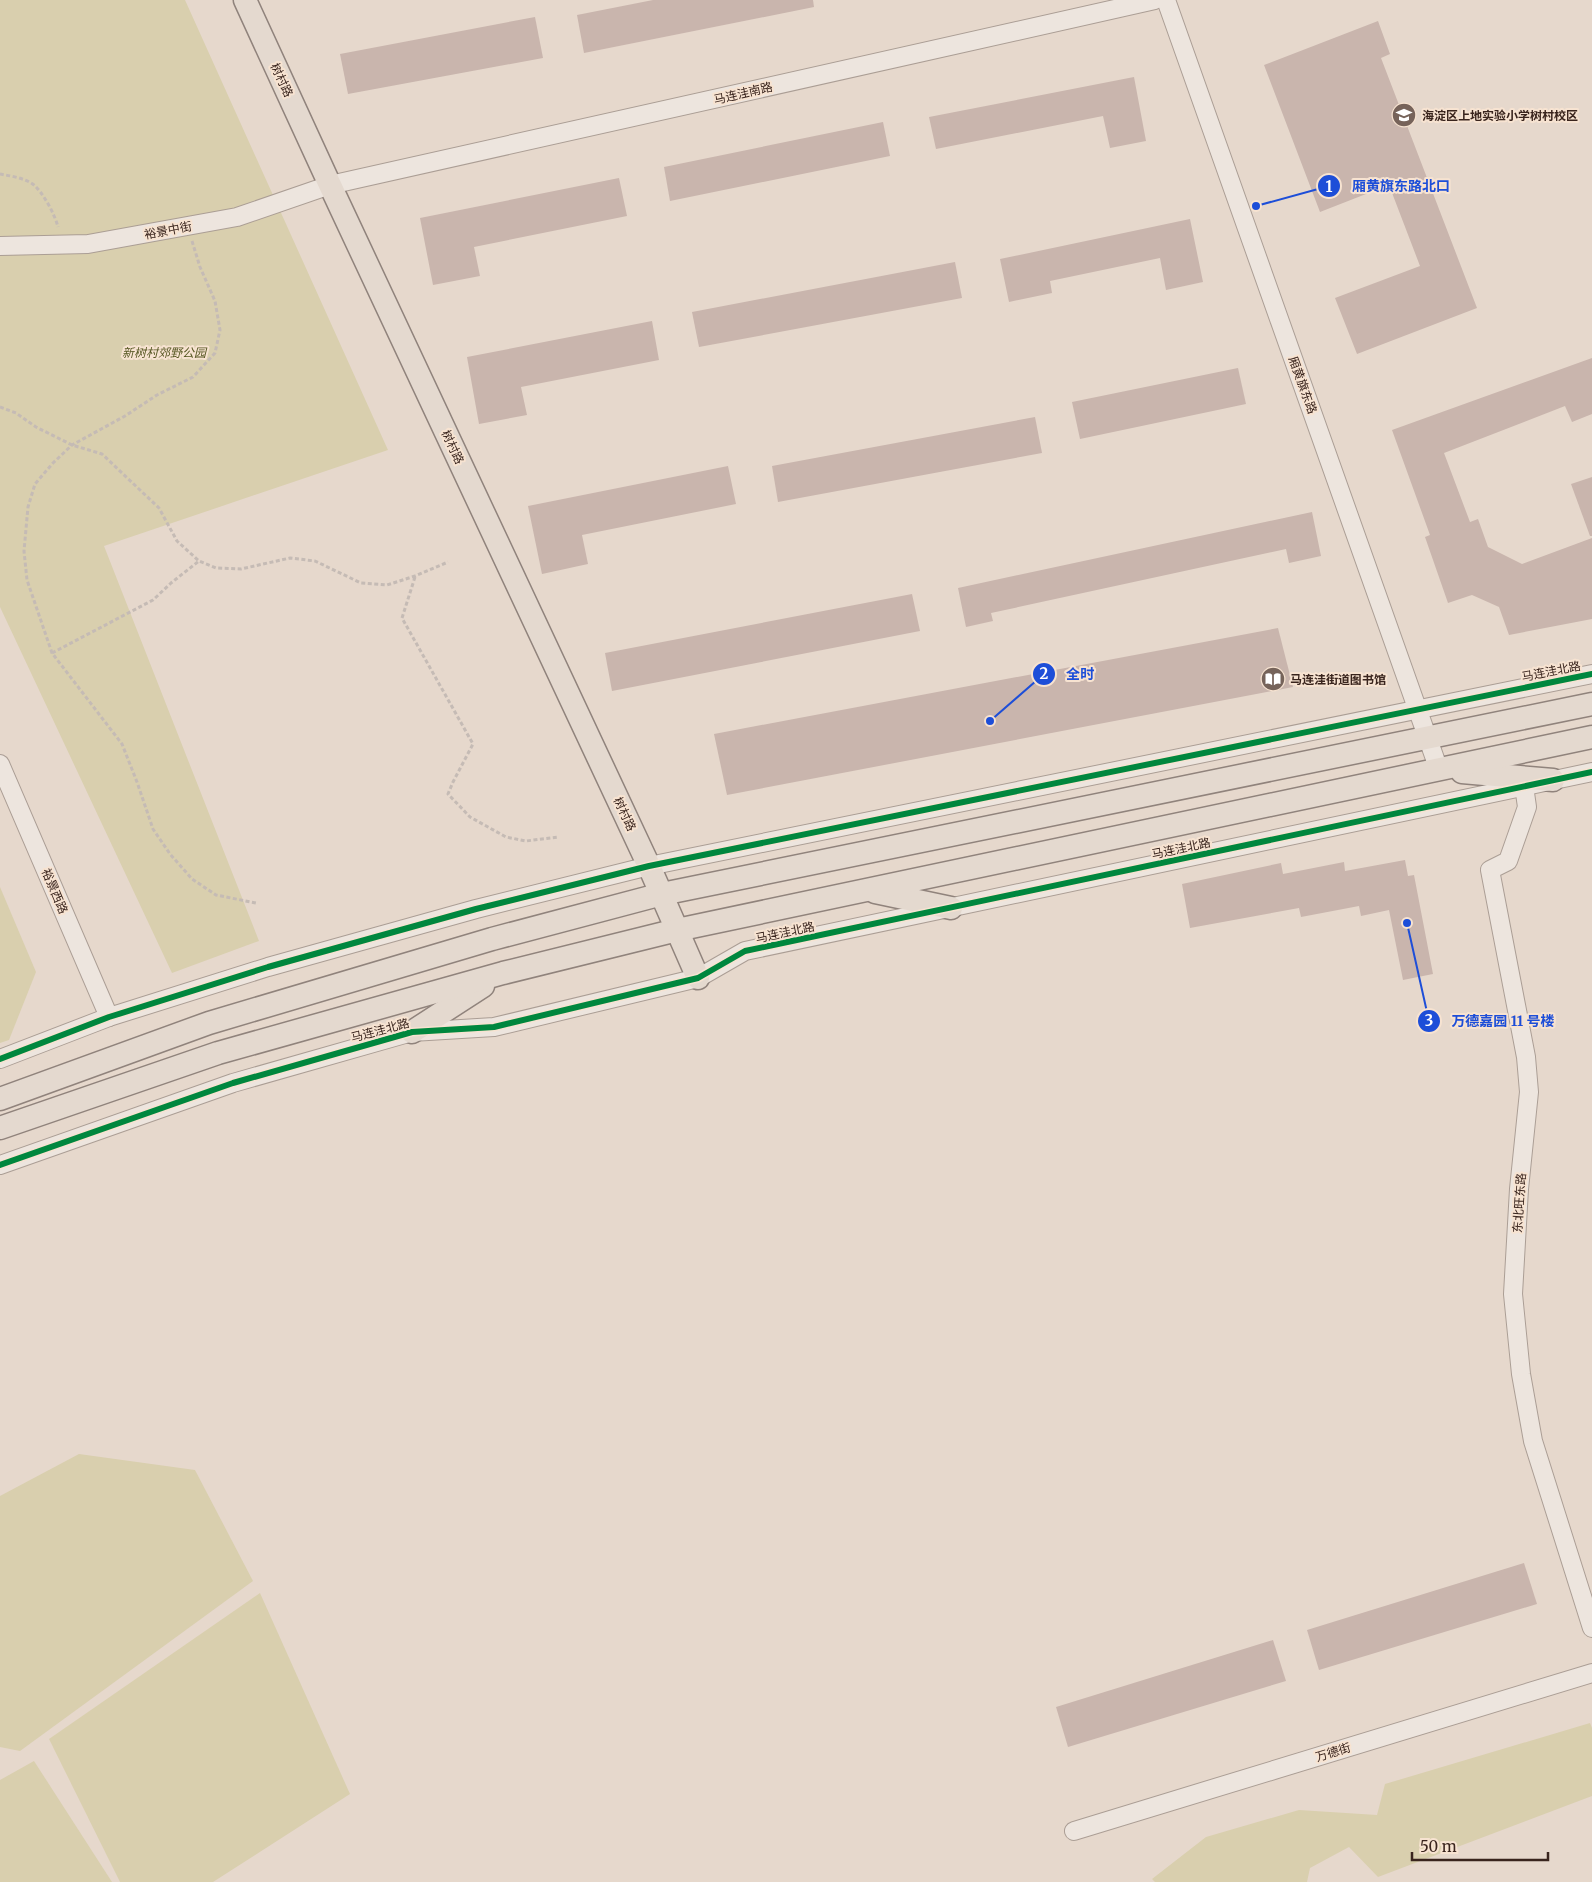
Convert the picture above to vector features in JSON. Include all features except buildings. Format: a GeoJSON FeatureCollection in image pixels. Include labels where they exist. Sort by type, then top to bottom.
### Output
{"type":"FeatureCollection","features":[{"type":"Feature","properties":{"kind":"main road","name":"树村路"},"geometry":{"type":"LineString","coordinates":[[246,0],[330,185],[650,866],[698,978]]}},
{"type":"Feature","properties":{"kind":"main road"},"geometry":{"type":"LineString","coordinates":[[0,1099],[209,1023],[492,939],[662,894],[1592,704]]}},
{"type":"Feature","properties":{"kind":"main road","name":"马连洼北路"},"geometry":{"type":"LineString","coordinates":[[0,1128],[218,1053],[503,973],[677,930],[1592,738]]}},
{"type":"Feature","properties":{"kind":"main road"},"geometry":{"type":"LineString","coordinates":[[1438,770],[1553,780]]}},
{"type":"Feature","properties":{"kind":"main road"},"geometry":{"type":"LineString","coordinates":[[867,890],[951,908]]}},
{"type":"Feature","properties":{"kind":"main road"},"geometry":{"type":"LineString","coordinates":[[412,1032],[503,973]]}},
{"type":"Feature","properties":{"kind":"street","name":"马连洼南路"},"geometry":{"type":"LineString","coordinates":[[330,185],[1155,0]]}},
{"type":"Feature","properties":{"kind":"street","name":"厢黄旗东路"},"geometry":{"type":"LineString","coordinates":[[1166,0],[1438,770]]}},
{"type":"Feature","properties":{"kind":"street","name":"裕景中街"},"geometry":{"type":"LineString","coordinates":[[0,246],[88,244],[237,217],[330,185]]}},
{"type":"Feature","properties":{"kind":"street","name":"马连洼北路"},"geometry":{"type":"LineString","coordinates":[[0,1059],[110,1017],[268,968],[476,908],[650,866],[1592,674]]}},
{"type":"Feature","properties":{"kind":"street","name":"裕景西路"},"geometry":{"type":"LineString","coordinates":[[0,764],[110,1017]]}},
{"type":"Feature","properties":{"kind":"street","name":"马连洼北路"},"geometry":{"type":"LineString","coordinates":[[0,1165],[233,1083],[412,1032],[494,1027],[698,978],[745,952],[1592,772]]}},
{"type":"Feature","properties":{"kind":"street","name":"东北旺东路"},"geometry":{"type":"LineString","coordinates":[[1524,786],[1528,807],[1508,861],[1490,870],[1526,1056],[1529,1092],[1519,1189],[1513,1294],[1521,1374],[1533,1441],[1592,1628]]}},
{"type":"Feature","properties":{"kind":"street","name":"万德街"},"geometry":{"type":"LineString","coordinates":[[1074,1831],[1592,1673]]}},
{"type":"Feature","properties":{"kind":"path"},"geometry":{"type":"LineString","coordinates":[[0,174],[18,177],[34,186],[56,218],[63,245]]}},
{"type":"Feature","properties":{"kind":"path"},"geometry":{"type":"LineString","coordinates":[[188,226],[200,267],[215,301],[220,330],[215,352],[193,377],[157,394],[118,420],[72,445],[52,463],[35,484],[28,507],[24,551],[27,580],[52,653],[122,744],[153,829],[170,854],[192,879],[216,895],[256,903]]}},
{"type":"Feature","properties":{"kind":"path"},"geometry":{"type":"LineString","coordinates":[[0,407],[16,413],[36,427],[72,445],[102,454],[159,508],[177,541],[199,561],[216,568],[241,569],[290,558],[314,561],[362,583],[387,585],[448,562]]}},
{"type":"Feature","properties":{"kind":"path"},"geometry":{"type":"LineString","coordinates":[[52,653],[153,600],[199,561]]}},
{"type":"Feature","properties":{"kind":"path"},"geometry":{"type":"LineString","coordinates":[[415,576],[402,618],[473,744],[448,794],[470,817],[506,837],[526,841],[558,837]]}},
{"type":"Feature","properties":{"kind":"green space","name":"新树村郊野公园"},"geometry":{"type":"Polygon","coordinates":[[[0,0],[185,0],[388,450],[104,546],[259,941],[172,973],[0,607],[0,0]]]}},
{"type":"Feature","properties":{"kind":"green space"},"geometry":{"type":"Polygon","coordinates":[[[0,887],[36,972],[9,1040],[0,1043],[0,887]]]}},
{"type":"Feature","properties":{"kind":"green space"},"geometry":{"type":"Polygon","coordinates":[[[79,1454],[195,1470],[253,1581],[20,1751],[0,1747],[0,1496],[79,1454]]]}},
{"type":"Feature","properties":{"kind":"green space"},"geometry":{"type":"Polygon","coordinates":[[[260,1593],[350,1794],[213,1882],[120,1882],[49,1739],[260,1593]]]}},
{"type":"Feature","properties":{"kind":"green space"},"geometry":{"type":"Polygon","coordinates":[[[1590,1723],[1592,1728],[1592,1796],[1378,1877],[1349,1847],[1310,1868],[1307,1882],[1155,1882],[1152,1879],[1206,1837],[1299,1810],[1377,1815],[1385,1784],[1590,1723]]]}},
{"type":"Feature","properties":{"kind":"green space"},"geometry":{"type":"Polygon","coordinates":[[[34,1761],[112,1882],[0,1882],[0,1780],[34,1761]]]}},
{"type":"Feature","properties":{"kind":"cycle path"},"geometry":{"type":"LineString","coordinates":[[0,1059],[109,1017],[268,967],[476,909],[649,866],[1592,674]]}},
{"type":"Feature","properties":{"kind":"cycle path"},"geometry":{"type":"LineString","coordinates":[[0,1165],[233,1083],[412,1032],[494,1027],[698,978],[745,951],[1592,772]]}},
{"type":"Feature","properties":{"kind":"place","name":"海淀区上地实验小学树村校区"},"geometry":{"type":"Point","coordinates":[1404,115]}},
{"type":"Feature","properties":{"kind":"place","name":"厢黄旗东路北口"},"geometry":{"type":"Point","coordinates":[1256,206]}},
{"type":"Feature","properties":{"kind":"place","name":"马连洼街道图书馆"},"geometry":{"type":"Point","coordinates":[1273,679]}},
{"type":"Feature","properties":{"kind":"place","name":"全时"},"geometry":{"type":"Point","coordinates":[990,721]}},
{"type":"Feature","properties":{"kind":"place","name":"万德嘉园 11 号楼"},"geometry":{"type":"Point","coordinates":[1407,923]}}]}
